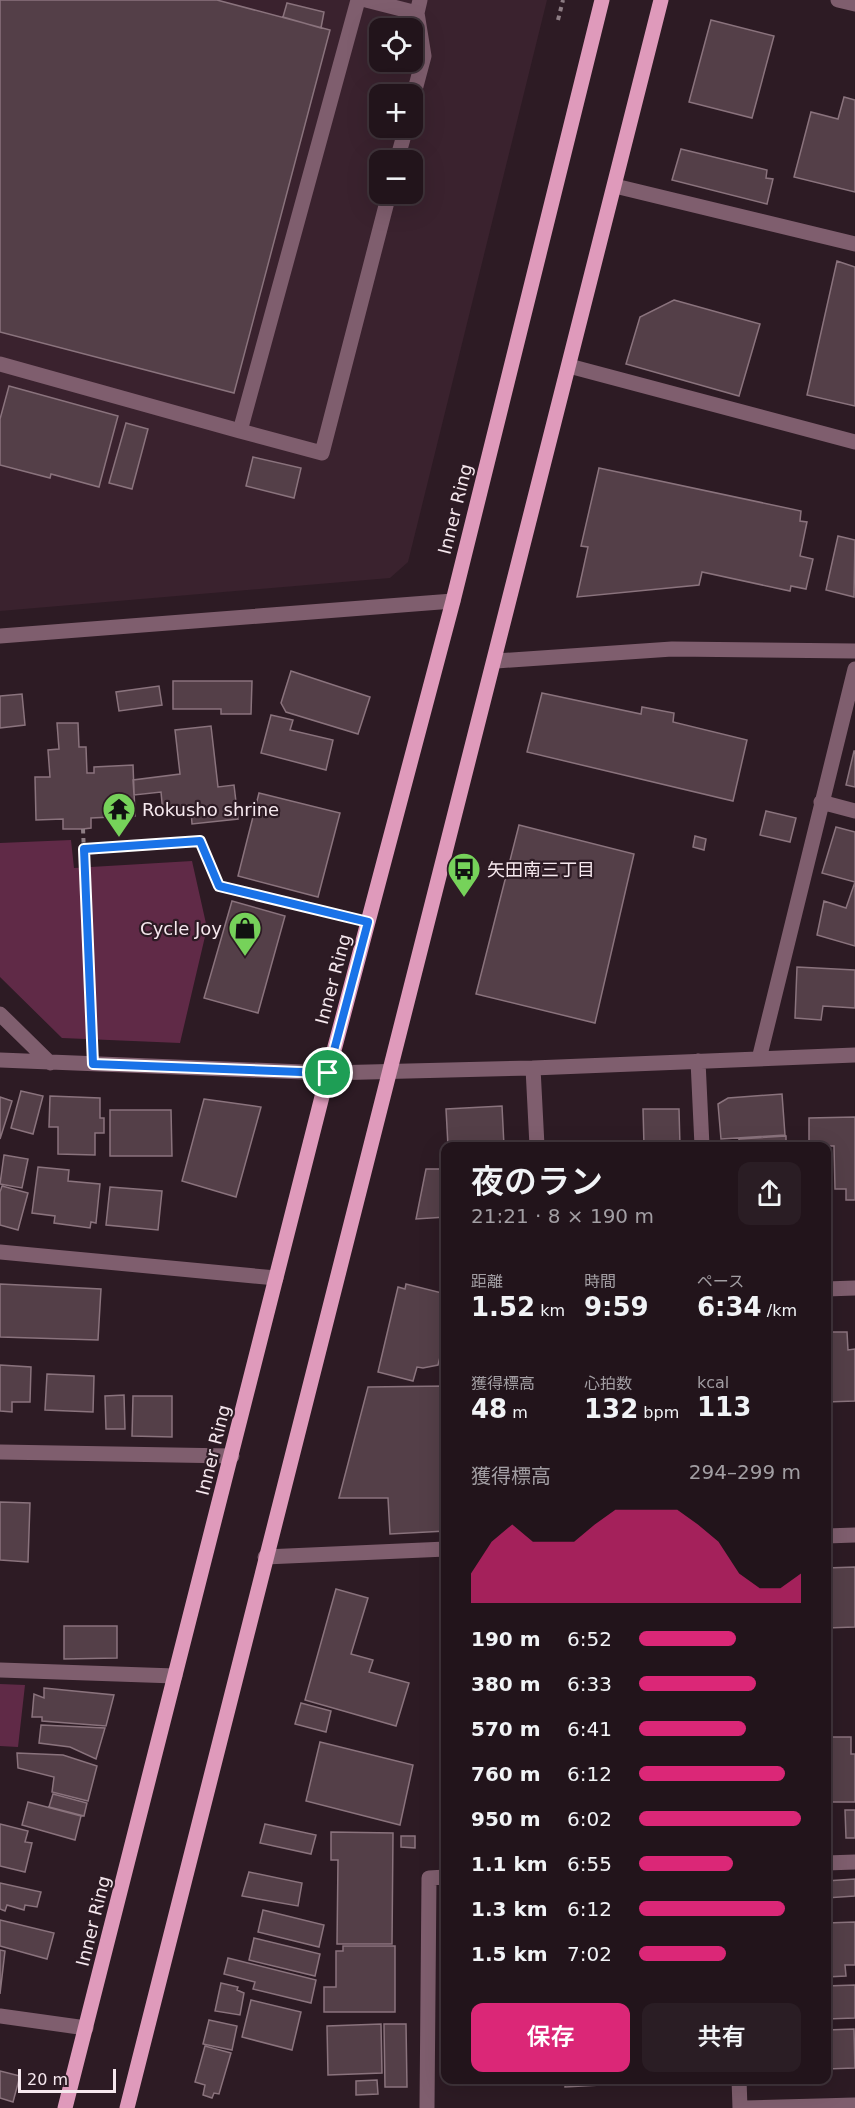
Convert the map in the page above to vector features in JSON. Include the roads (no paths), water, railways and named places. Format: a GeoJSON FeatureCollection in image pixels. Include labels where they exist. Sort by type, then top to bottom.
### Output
{"type":"FeatureCollection","features":[{"type":"Feature","properties":{"kind":"main road","name":"Inner Ring"},"geometry":{"type":"LineString","coordinates":[[65,2108],[328,1073],[453,601],[602,0]]}},
{"type":"Feature","properties":{"kind":"main road"},"geometry":{"type":"LineString","coordinates":[[128,2108],[266,1557],[496,661],[661,0]]}},
{"type":"Feature","properties":{"kind":"street"},"geometry":{"type":"LineString","coordinates":[[240,431],[357,0]]}},
{"type":"Feature","properties":{"kind":"street"},"geometry":{"type":"LineString","coordinates":[[366,0],[418,7],[424,56],[417,84]]}},
{"type":"Feature","properties":{"kind":"street"},"geometry":{"type":"LineString","coordinates":[[838,0],[855,4]]}},
{"type":"Feature","properties":{"kind":"street"},"geometry":{"type":"LineString","coordinates":[[615,186],[855,244]]}},
{"type":"Feature","properties":{"kind":"street"},"geometry":{"type":"LineString","coordinates":[[0,364],[322,453],[386,204]]}},
{"type":"Feature","properties":{"kind":"street"},"geometry":{"type":"LineString","coordinates":[[569,366],[855,442]]}},
{"type":"Feature","properties":{"kind":"street"},"geometry":{"type":"LineString","coordinates":[[0,636],[453,601]]}},
{"type":"Feature","properties":{"kind":"street"},"geometry":{"type":"LineString","coordinates":[[496,661],[672,649],[855,651]]}},
{"type":"Feature","properties":{"kind":"street"},"geometry":{"type":"LineString","coordinates":[[759,1059],[855,669]]}},
{"type":"Feature","properties":{"kind":"street"},"geometry":{"type":"LineString","coordinates":[[821,802],[855,811]]}},
{"type":"Feature","properties":{"kind":"street"},"geometry":{"type":"LineString","coordinates":[[0,1014],[50,1062]]}},
{"type":"Feature","properties":{"kind":"street"},"geometry":{"type":"LineString","coordinates":[[0,1060],[328,1073],[533,1068],[855,1055]]}},
{"type":"Feature","properties":{"kind":"street"},"geometry":{"type":"LineString","coordinates":[[698,1061],[702,1142]]}},
{"type":"Feature","properties":{"kind":"street"},"geometry":{"type":"LineString","coordinates":[[533,1068],[537,1142]]}},
{"type":"Feature","properties":{"kind":"street"},"geometry":{"type":"LineString","coordinates":[[0,1252],[276,1278]]}},
{"type":"Feature","properties":{"kind":"street"},"geometry":{"type":"LineString","coordinates":[[831,1289],[855,1288]]}},
{"type":"Feature","properties":{"kind":"street"},"geometry":{"type":"LineString","coordinates":[[0,1452],[232,1456]]}},
{"type":"Feature","properties":{"kind":"street"},"geometry":{"type":"LineString","coordinates":[[831,1536],[855,1534]]}},
{"type":"Feature","properties":{"kind":"street"},"geometry":{"type":"LineString","coordinates":[[266,1557],[441,1549]]}},
{"type":"Feature","properties":{"kind":"street"},"geometry":{"type":"LineString","coordinates":[[0,1670],[175,1677]]}},
{"type":"Feature","properties":{"kind":"street"},"geometry":{"type":"LineString","coordinates":[[831,1863],[855,1862]]}},
{"type":"Feature","properties":{"kind":"street"},"geometry":{"type":"LineString","coordinates":[[427,2108],[429,1878],[441,1877]]}},
{"type":"Feature","properties":{"kind":"street"},"geometry":{"type":"LineString","coordinates":[[0,2016],[86,2028]]}},
{"type":"Feature","properties":{"kind":"street"},"geometry":{"type":"LineString","coordinates":[[739,2084],[740,2108]]}},
{"type":"Feature","properties":{"kind":"street"},"geometry":{"type":"LineString","coordinates":[[745,2108],[855,2105]]}},
{"type":"Feature","properties":{"kind":"place","name":"Rokusho shrine"},"geometry":{"type":"Point","coordinates":[119,838]}},
{"type":"Feature","properties":{"kind":"place","name":"矢田南三丁目"},"geometry":{"type":"Point","coordinates":[464,898]}},
{"type":"Feature","properties":{"kind":"place","name":"Cycle Joy"},"geometry":{"type":"Point","coordinates":[245,957]}}]}
